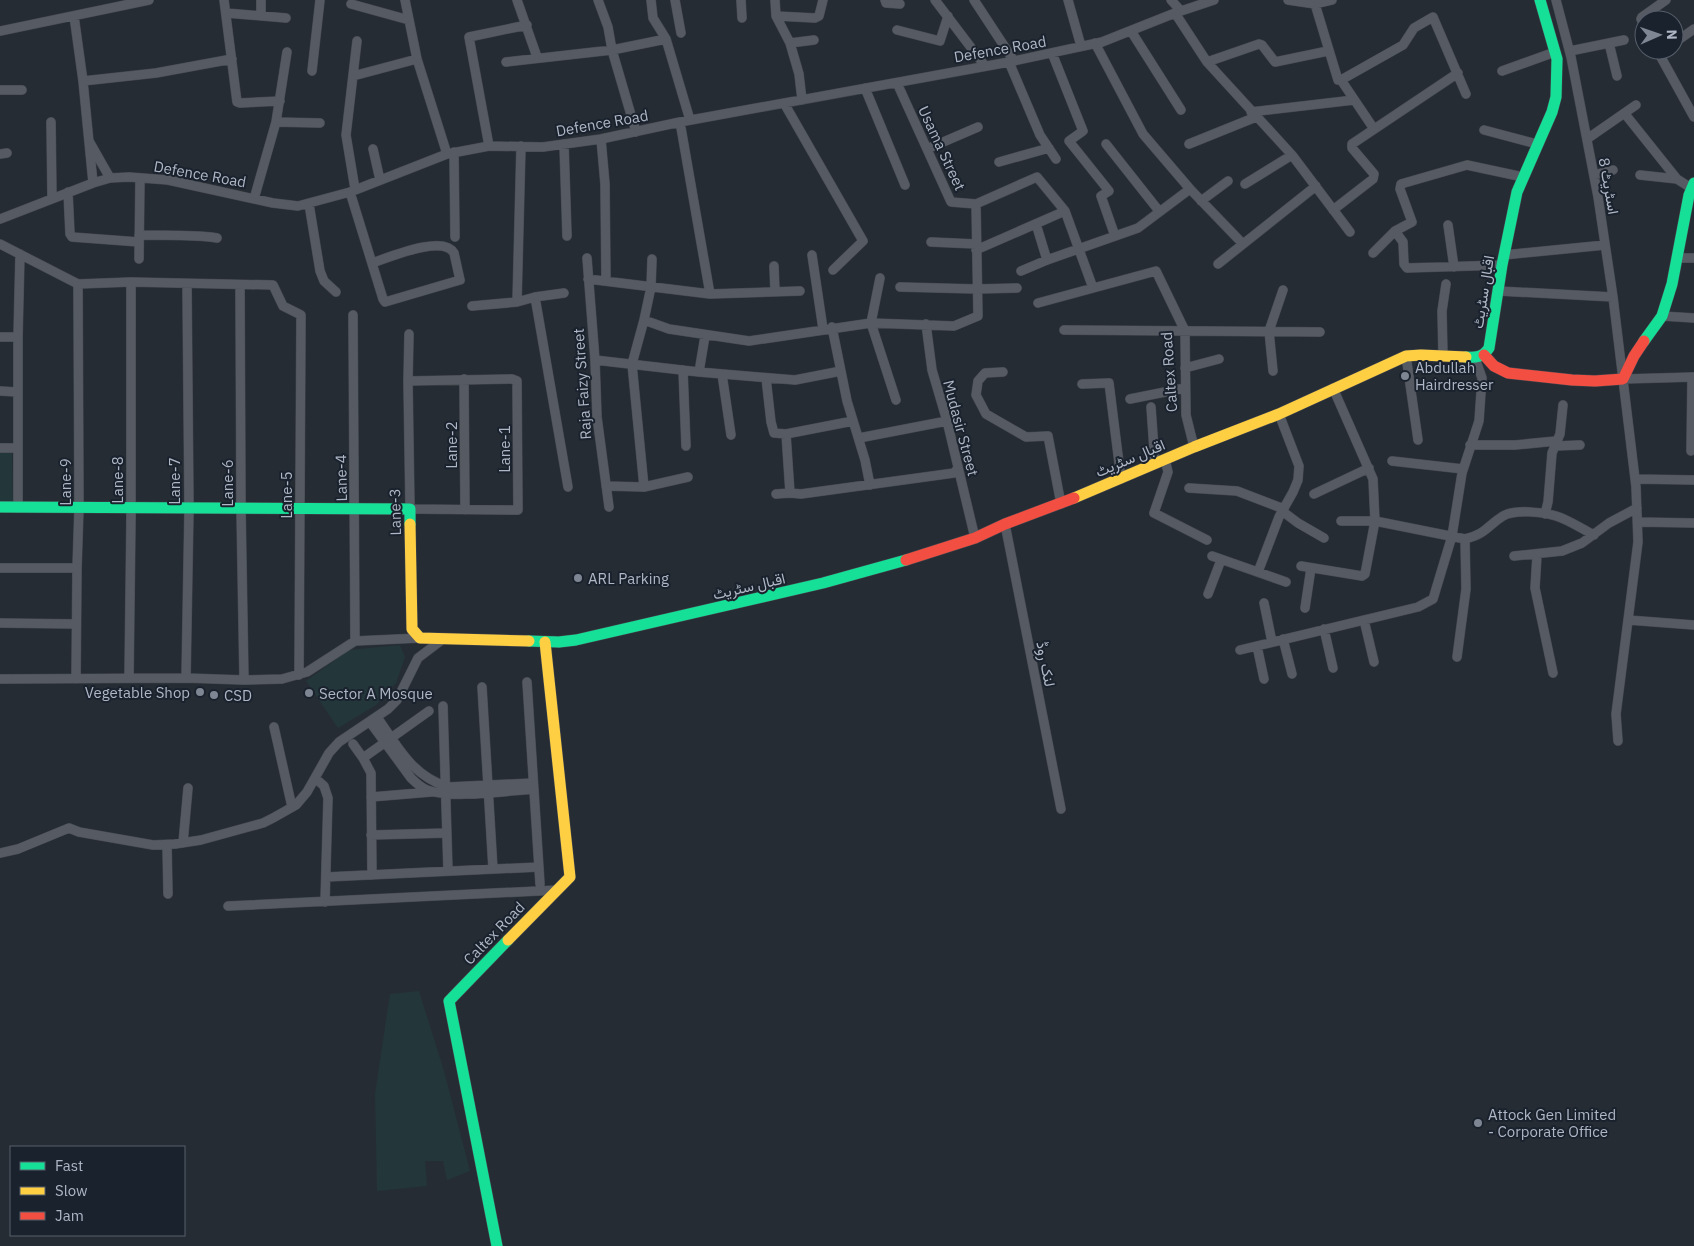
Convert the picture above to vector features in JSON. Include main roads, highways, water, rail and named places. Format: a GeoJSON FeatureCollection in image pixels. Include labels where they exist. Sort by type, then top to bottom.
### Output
{"type":"FeatureCollection","features":[{"type":"Feature","properties":{"kind":"place","name":"Abdullah Hairdresser"},"geometry":{"type":"Point","coordinates":[1405,376]}},
{"type":"Feature","properties":{"kind":"place","name":"ARL Parking"},"geometry":{"type":"Point","coordinates":[578,578]}},
{"type":"Feature","properties":{"kind":"place","name":"Vegetable Shop"},"geometry":{"type":"Point","coordinates":[200,692]}},
{"type":"Feature","properties":{"kind":"place","name":"Sector A Mosque"},"geometry":{"type":"Point","coordinates":[309,693]}},
{"type":"Feature","properties":{"kind":"place","name":"CSD"},"geometry":{"type":"Point","coordinates":[214,695]}},
{"type":"Feature","properties":{"kind":"place","name":"Attock Gen Limited - Corporate Office"},"geometry":{"type":"Point","coordinates":[1478,1123]}}]}
